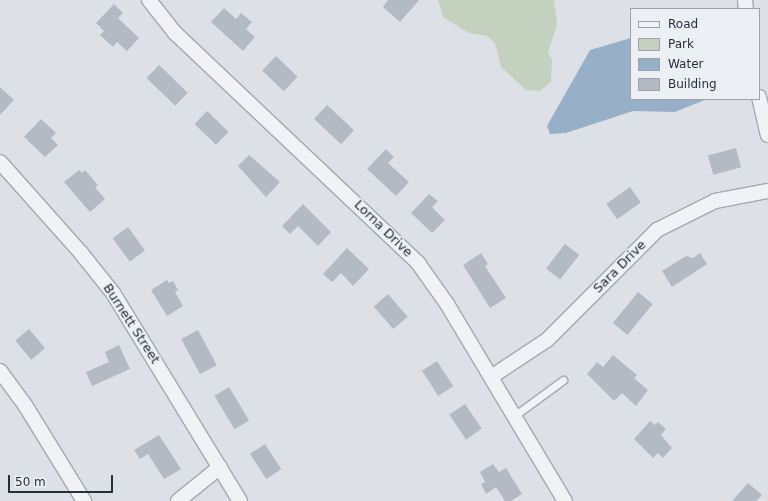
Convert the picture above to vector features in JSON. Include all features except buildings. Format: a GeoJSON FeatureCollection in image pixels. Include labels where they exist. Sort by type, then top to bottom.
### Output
{"type":"FeatureCollection","features":[{"type":"Feature","properties":{"kind":"street","name":"Lorna Drive"},"geometry":{"type":"LineString","coordinates":[[149,0],[175,33],[412,256],[441,295],[564,501]]}},
{"type":"Feature","properties":{"kind":"street"},"geometry":{"type":"LineString","coordinates":[[760,100],[768,135]]}},
{"type":"Feature","properties":{"kind":"street","name":"Burnett Street"},"geometry":{"type":"LineString","coordinates":[[0,162],[106,285],[240,501]]}},
{"type":"Feature","properties":{"kind":"street","name":"Sara Drive"},"geometry":{"type":"LineString","coordinates":[[491,377],[547,340],[657,230],[716,201],[768,191]]}},
{"type":"Feature","properties":{"kind":"street"},"geometry":{"type":"LineString","coordinates":[[0,371],[25,405],[84,501]]}},
{"type":"Feature","properties":{"kind":"street"},"geometry":{"type":"LineString","coordinates":[[178,501],[220,467]]}},
{"type":"Feature","properties":{"kind":"lane"},"geometry":{"type":"LineString","coordinates":[[514,416],[562,380]]}},
{"type":"Feature","properties":{"kind":"green space"},"geometry":{"type":"Polygon","coordinates":[[[438,0],[554,0],[557,24],[548,53],[552,60],[551,82],[540,91],[526,90],[501,67],[495,43],[487,36],[469,33],[443,17],[438,0]]]}},
{"type":"Feature","properties":{"kind":"water"},"geometry":{"type":"Polygon","coordinates":[[[630,38],[630,100],[705,100],[675,112],[633,111],[566,133],[550,134],[547,126],[590,50],[630,38]]]}}]}
